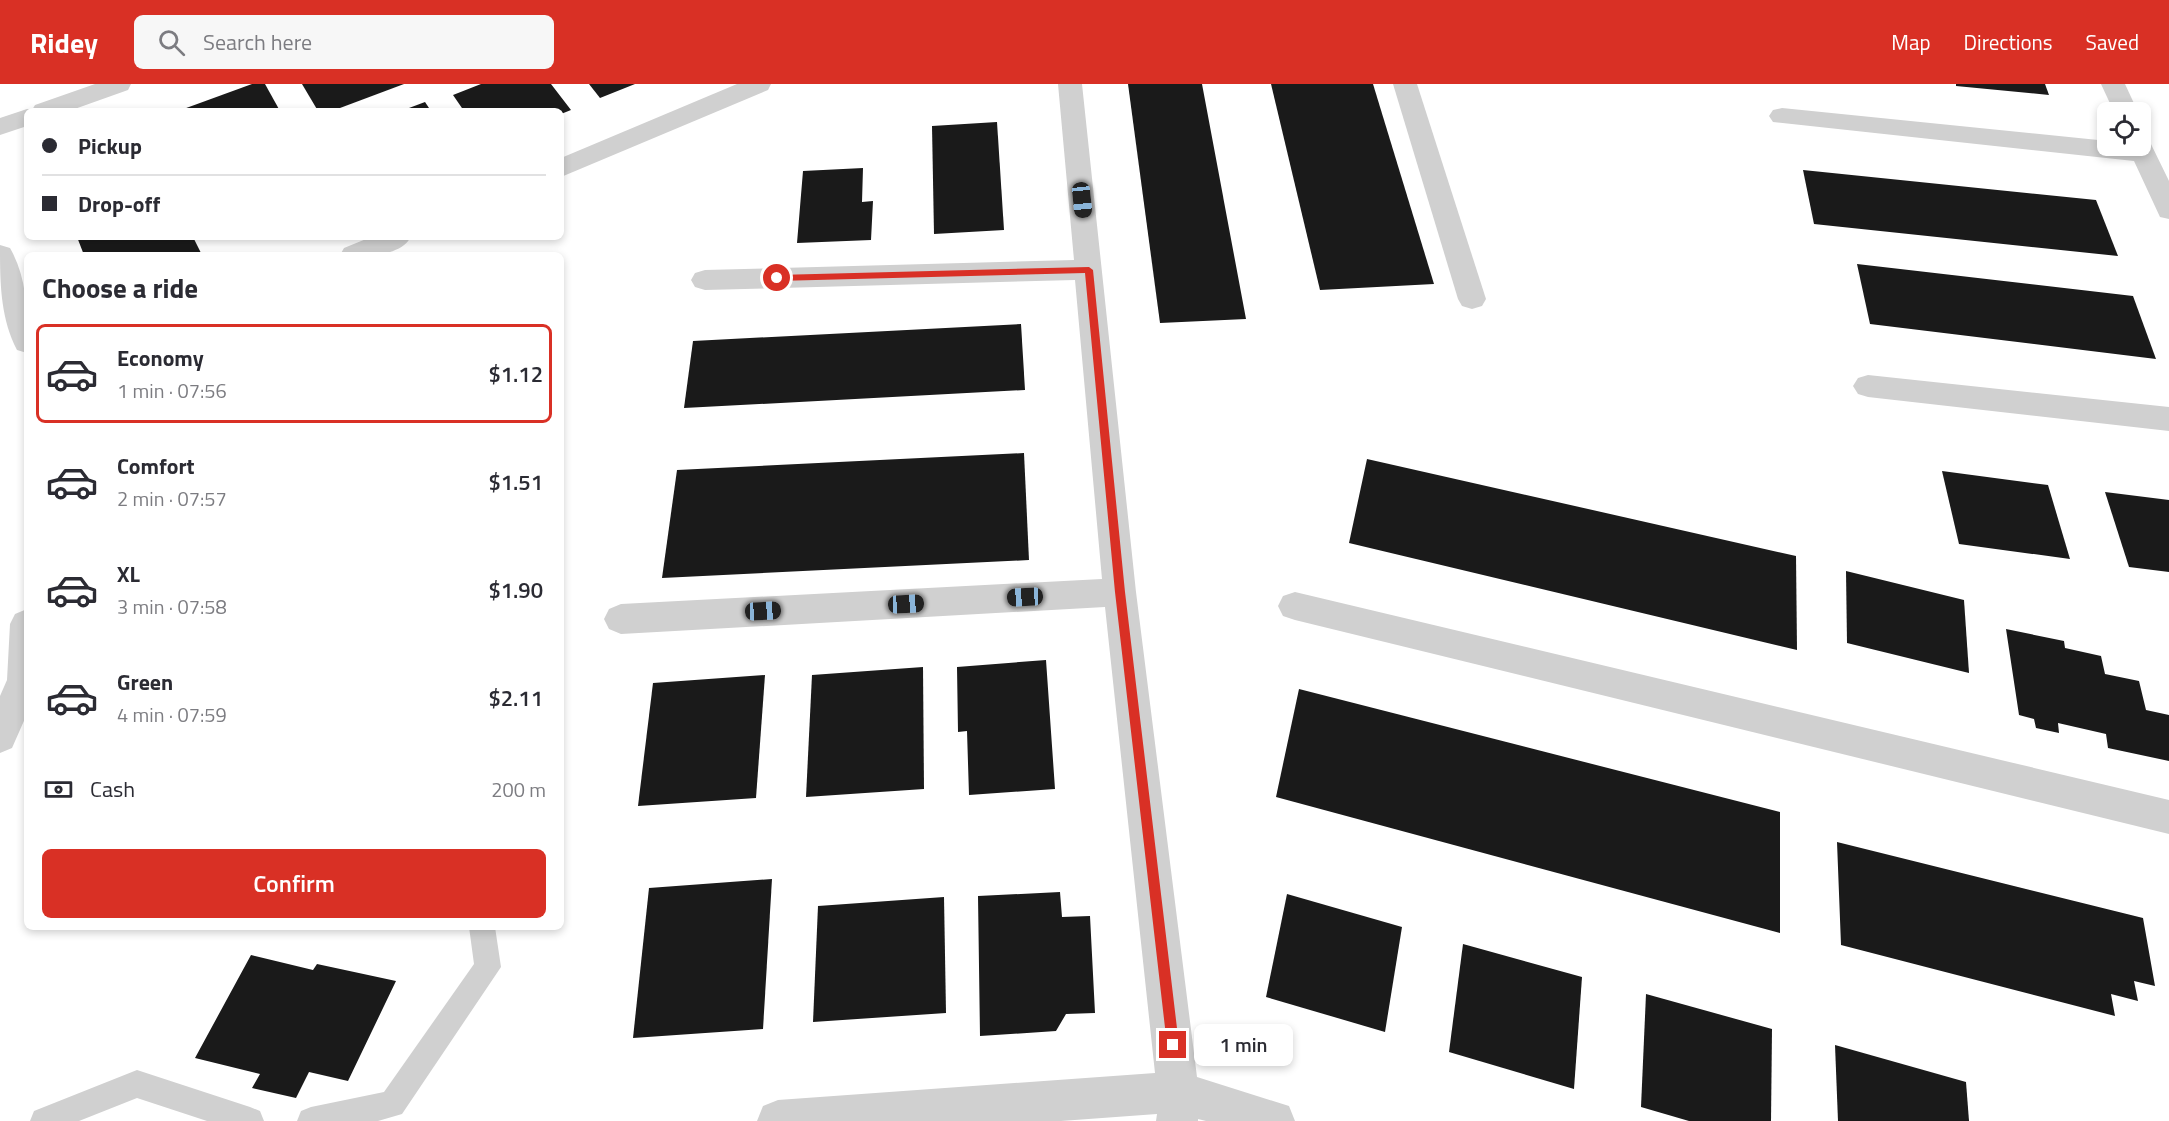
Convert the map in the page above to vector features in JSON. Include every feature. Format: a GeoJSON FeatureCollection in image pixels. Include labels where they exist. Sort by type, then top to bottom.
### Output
{"type":"FeatureCollection","features":[{"type":"Feature","properties":{"kind":"street"},"geometry":{"type":"LineString","coordinates":[[52,108],[119,84]]}},
{"type":"Feature","properties":{"kind":"street"},"geometry":{"type":"LineString","coordinates":[[564,167],[759,84]]}},
{"type":"Feature","properties":{"kind":"street"},"geometry":{"type":"LineString","coordinates":[[1070,84],[1120,592],[1178,1107]]}},
{"type":"Feature","properties":{"kind":"street"},"geometry":{"type":"LineString","coordinates":[[1405,84],[1472,299]]}},
{"type":"Feature","properties":{"kind":"street"},"geometry":{"type":"LineString","coordinates":[[2113,84],[2121,102]]}},
{"type":"Feature","properties":{"kind":"street"},"geometry":{"type":"LineString","coordinates":[[1782,116],[2097,145]]}},
{"type":"Feature","properties":{"kind":"street"},"geometry":{"type":"LineString","coordinates":[[0,127],[24,118]]}},
{"type":"Feature","properties":{"kind":"street"},"geometry":{"type":"LineString","coordinates":[[2145,156],[2169,210]]}},
{"type":"Feature","properties":{"kind":"street"},"geometry":{"type":"LineString","coordinates":[[361,252],[390,240]]}},
{"type":"Feature","properties":{"kind":"street"},"geometry":{"type":"LineString","coordinates":[[0,255],[24,332]]}},
{"type":"Feature","properties":{"kind":"street"},"geometry":{"type":"LineString","coordinates":[[705,280],[1089,270]]}},
{"type":"Feature","properties":{"kind":"street"},"geometry":{"type":"LineString","coordinates":[[1868,386],[2169,419]]}},
{"type":"Feature","properties":{"kind":"street"},"geometry":{"type":"LineString","coordinates":[[621,619],[1120,592]]}},
{"type":"Feature","properties":{"kind":"street"},"geometry":{"type":"LineString","coordinates":[[1295,606],[2169,817]]}},
{"type":"Feature","properties":{"kind":"street"},"geometry":{"type":"LineString","coordinates":[[0,737],[24,680]]}},
{"type":"Feature","properties":{"kind":"street"},"geometry":{"type":"LineString","coordinates":[[777,1121],[1178,1107],[1274,1121]]}},
{"type":"Feature","properties":{"kind":"lane"},"geometry":{"type":"LineString","coordinates":[[311,1121],[392,1104],[488,967],[482,930]]}},
{"type":"Feature","properties":{"kind":"lane"},"geometry":{"type":"LineString","coordinates":[[44,1121],[136,1083],[250,1121]]}},
{"type":"Feature","properties":{"kind":"building"},"geometry":{"type":"Polygon","coordinates":[[[252,84],[265,84],[278,108],[186,108],[252,84]]]}},
{"type":"Feature","properties":{"kind":"building"},"geometry":{"type":"Polygon","coordinates":[[[302,84],[404,84],[340,108],[316,108],[302,84]]]}},
{"type":"Feature","properties":{"kind":"building"},"geometry":{"type":"Polygon","coordinates":[[[481,84],[551,84],[571,110],[564,113],[564,108],[462,108],[453,95],[481,84]]]}},
{"type":"Feature","properties":{"kind":"building"},"geometry":{"type":"Polygon","coordinates":[[[589,84],[635,84],[600,98],[589,84]]]}},
{"type":"Feature","properties":{"kind":"building"},"geometry":{"type":"Polygon","coordinates":[[[1128,84],[1202,84],[1246,319],[1160,323],[1128,84]]]}},
{"type":"Feature","properties":{"kind":"building"},"geometry":{"type":"Polygon","coordinates":[[[1271,84],[1373,84],[1434,284],[1320,290],[1271,84]]]}},
{"type":"Feature","properties":{"kind":"building"},"geometry":{"type":"Polygon","coordinates":[[[1956,84],[2045,84],[2049,95],[1956,86],[1956,84]]]}},
{"type":"Feature","properties":{"kind":"building"},"geometry":{"type":"Polygon","coordinates":[[[425,102],[429,108],[409,108],[425,102]]]}},
{"type":"Feature","properties":{"kind":"building"},"geometry":{"type":"Polygon","coordinates":[[[997,122],[1004,230],[934,234],[932,126],[997,122]]]}},
{"type":"Feature","properties":{"kind":"building"},"geometry":{"type":"Polygon","coordinates":[[[863,168],[862,202],[873,201],[871,240],[797,243],[803,171],[863,168]]]}},
{"type":"Feature","properties":{"kind":"building"},"geometry":{"type":"Polygon","coordinates":[[[1803,170],[2096,200],[2118,256],[1814,224],[1803,170]]]}},
{"type":"Feature","properties":{"kind":"building"},"geometry":{"type":"Polygon","coordinates":[[[78,240],[194,240],[200,252],[83,252],[78,240]]]}},
{"type":"Feature","properties":{"kind":"building"},"geometry":{"type":"Polygon","coordinates":[[[1857,264],[2133,296],[2156,359],[1870,324],[1857,264]]]}},
{"type":"Feature","properties":{"kind":"building"},"geometry":{"type":"Polygon","coordinates":[[[1021,324],[1025,390],[684,408],[693,341],[1021,324]]]}},
{"type":"Feature","properties":{"kind":"building"},"geometry":{"type":"Polygon","coordinates":[[[1024,453],[1029,560],[662,578],[677,470],[1024,453]]]}},
{"type":"Feature","properties":{"kind":"building"},"geometry":{"type":"Polygon","coordinates":[[[1367,459],[1796,556],[1797,650],[1349,543],[1367,459]]]}},
{"type":"Feature","properties":{"kind":"building"},"geometry":{"type":"Polygon","coordinates":[[[1942,471],[2048,485],[2070,559],[1959,544],[1942,471]]]}},
{"type":"Feature","properties":{"kind":"building"},"geometry":{"type":"Polygon","coordinates":[[[2105,492],[2169,500],[2169,572],[2129,567],[2105,492]]]}},
{"type":"Feature","properties":{"kind":"building"},"geometry":{"type":"Polygon","coordinates":[[[1846,571],[1964,600],[1969,673],[1847,643],[1846,571]]]}},
{"type":"Feature","properties":{"kind":"building"},"geometry":{"type":"Polygon","coordinates":[[[2006,629],[2064,641],[2065,648],[2101,656],[2105,674],[2139,681],[2146,710],[2169,715],[2169,761],[2108,748],[2106,734],[2058,723],[2059,733],[2036,728],[2034,719],[2019,715],[2006,629]]]}},
{"type":"Feature","properties":{"kind":"building"},"geometry":{"type":"Polygon","coordinates":[[[1046,660],[1055,789],[969,795],[967,731],[958,732],[957,667],[1046,660]]]}},
{"type":"Feature","properties":{"kind":"building"},"geometry":{"type":"Polygon","coordinates":[[[923,667],[924,789],[806,797],[812,675],[923,667]]]}},
{"type":"Feature","properties":{"kind":"building"},"geometry":{"type":"Polygon","coordinates":[[[765,675],[756,798],[638,806],[653,683],[765,675]]]}},
{"type":"Feature","properties":{"kind":"building"},"geometry":{"type":"Polygon","coordinates":[[[1299,689],[1780,812],[1780,933],[1276,797],[1299,689]]]}},
{"type":"Feature","properties":{"kind":"building"},"geometry":{"type":"Polygon","coordinates":[[[1837,842],[2143,918],[2155,986],[2134,981],[2138,1001],[2111,994],[2115,1016],[1841,945],[1837,842]]]}},
{"type":"Feature","properties":{"kind":"building"},"geometry":{"type":"Polygon","coordinates":[[[772,879],[763,1029],[633,1038],[649,888],[772,879]]]}},
{"type":"Feature","properties":{"kind":"building"},"geometry":{"type":"Polygon","coordinates":[[[1060,892],[1062,917],[1090,916],[1095,1013],[1066,1014],[1056,1031],[980,1036],[978,896],[1060,892]]]}},
{"type":"Feature","properties":{"kind":"building"},"geometry":{"type":"Polygon","coordinates":[[[1287,894],[1402,927],[1385,1032],[1266,997],[1287,894]]]}},
{"type":"Feature","properties":{"kind":"building"},"geometry":{"type":"Polygon","coordinates":[[[944,897],[946,1013],[813,1022],[818,906],[944,897]]]}},
{"type":"Feature","properties":{"kind":"building"},"geometry":{"type":"Polygon","coordinates":[[[1463,944],[1582,977],[1574,1089],[1449,1052],[1463,944]]]}},
{"type":"Feature","properties":{"kind":"building"},"geometry":{"type":"Polygon","coordinates":[[[251,955],[313,970],[317,964],[396,981],[348,1081],[309,1072],[296,1098],[252,1088],[260,1074],[195,1058],[251,955]]]}},
{"type":"Feature","properties":{"kind":"building"},"geometry":{"type":"Polygon","coordinates":[[[1646,994],[1772,1029],[1771,1121],[1689,1121],[1641,1107],[1646,994]]]}},
{"type":"Feature","properties":{"kind":"building"},"geometry":{"type":"Polygon","coordinates":[[[1835,1045],[1966,1082],[1969,1121],[1838,1121],[1835,1045]]]}},
{"type":"Feature","properties":{"kind":"route"},"geometry":{"type":"LineString","coordinates":[[777,278],[1089,270],[1120,592],[1173,1045]]}}]}
